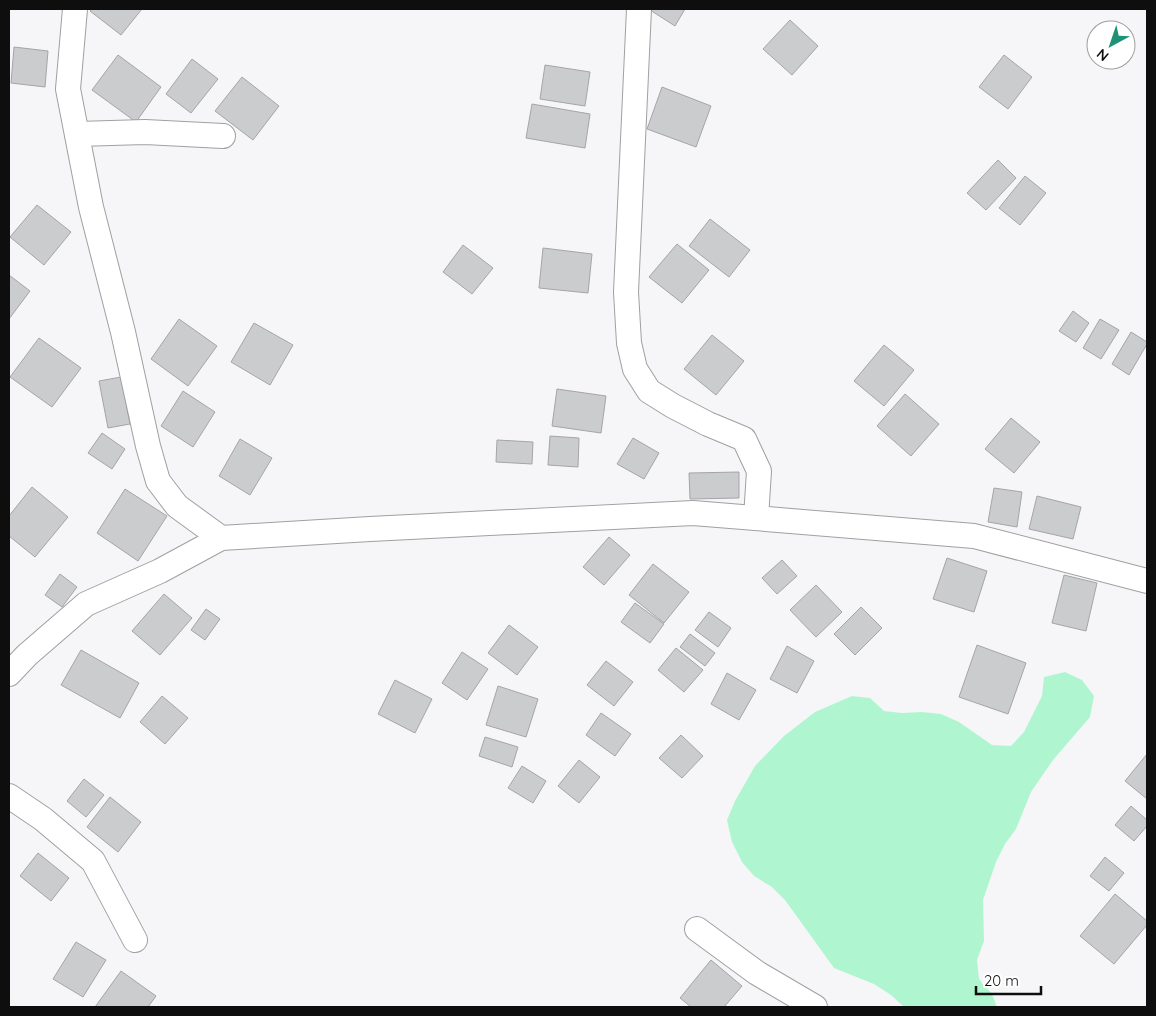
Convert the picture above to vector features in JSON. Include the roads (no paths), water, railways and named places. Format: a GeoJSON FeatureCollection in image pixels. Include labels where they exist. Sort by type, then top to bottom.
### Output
{"type":"FeatureCollection","features":[{"type":"Feature","properties":{"kind":"street"},"geometry":{"type":"LineString","coordinates":[[75,9],[68,89],[91,206],[123,332],[148,446],[158,481],[177,506],[221,538]]}},
{"type":"Feature","properties":{"kind":"street"},"geometry":{"type":"LineString","coordinates":[[638,9],[626,292],[631,352],[635,369],[650,391],[673,406],[708,424],[744,439],[759,472],[756,518]]}},
{"type":"Feature","properties":{"kind":"street"},"geometry":{"type":"LineString","coordinates":[[77,134],[145,132],[224,136]]}},
{"type":"Feature","properties":{"kind":"street"},"geometry":{"type":"LineString","coordinates":[[9,674],[27,655],[86,604],[160,571],[221,538],[693,513],[974,536],[1147,581]]}},
{"type":"Feature","properties":{"kind":"street"},"geometry":{"type":"LineString","coordinates":[[9,796],[43,819],[93,861],[135,940]]}},
{"type":"Feature","properties":{"kind":"street"},"geometry":{"type":"LineString","coordinates":[[696,929],[757,973],[815,1007]]}}]}
